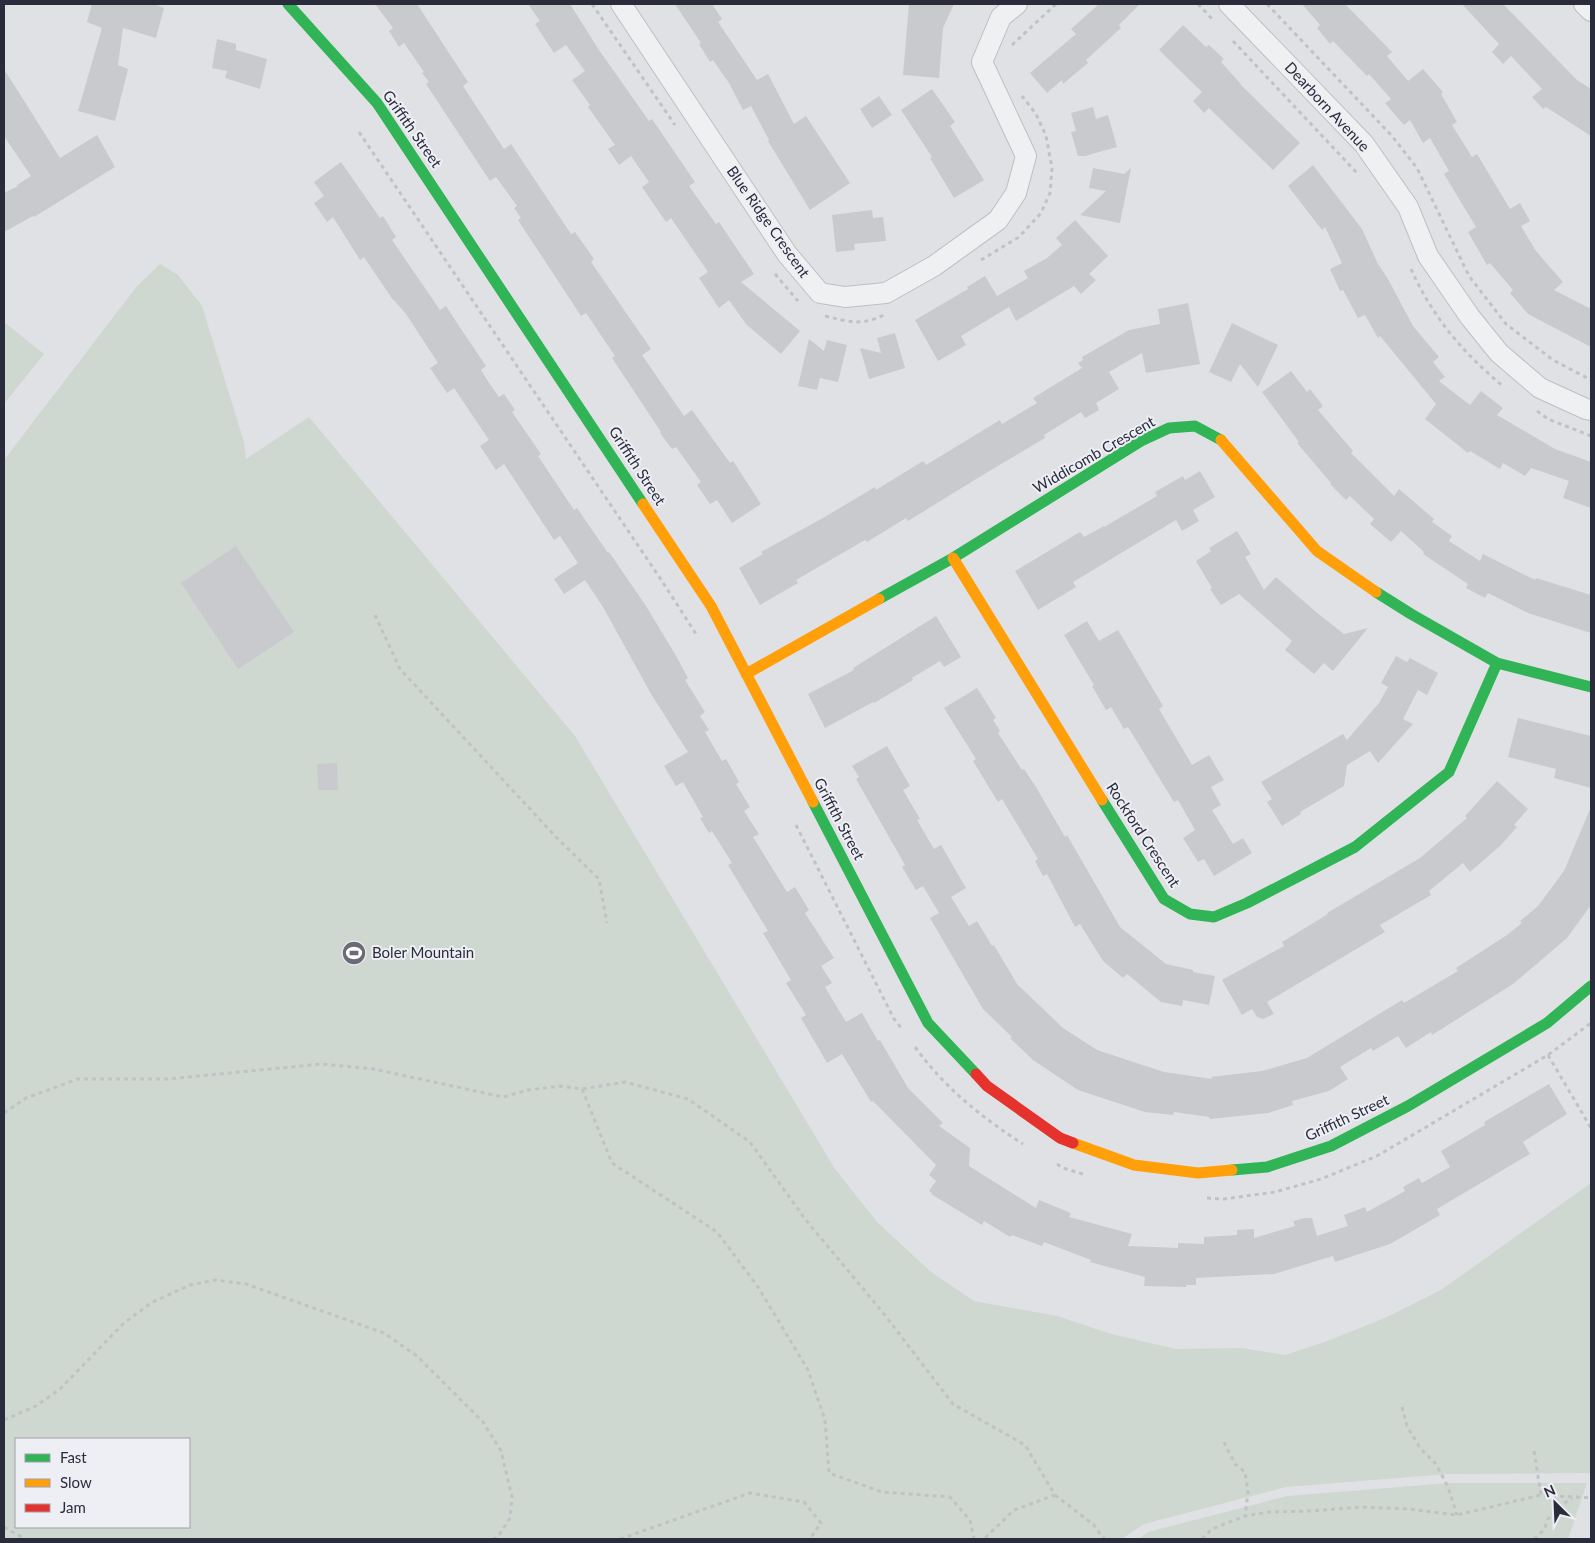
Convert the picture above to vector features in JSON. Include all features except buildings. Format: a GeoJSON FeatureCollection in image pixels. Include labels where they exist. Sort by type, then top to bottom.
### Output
{"type":"FeatureCollection","features":[{"type":"Feature","properties":{"kind":"street","name":"Griffith Street"},"geometry":{"type":"LineString","coordinates":[[288,4],[377,103],[711,606],[928,1023],[986,1086],[1060,1138],[1134,1165],[1198,1173],[1267,1167],[1331,1146],[1408,1106],[1547,1023],[1591,986]]}},
{"type":"Feature","properties":{"kind":"street","name":"Blue Ridge Crescent"},"geometry":{"type":"LineString","coordinates":[[621,4],[787,254],[820,293],[845,297],[886,293],[934,266],[998,220],[1016,194],[1026,156],[982,62],[1001,17],[1017,4]]}},
{"type":"Feature","properties":{"kind":"street","name":"Dearborn Avenue"},"geometry":{"type":"LineString","coordinates":[[1228,4],[1364,144],[1408,207],[1428,256],[1470,317],[1499,353],[1540,388],[1591,410]]}},
{"type":"Feature","properties":{"kind":"street"},"geometry":{"type":"LineString","coordinates":[[1584,4],[1591,11]]}},
{"type":"Feature","properties":{"kind":"street","name":"Widdicomb Crescent"},"geometry":{"type":"LineString","coordinates":[[746,674],[953,558],[1141,441],[1169,428],[1195,426],[1223,441],[1317,552],[1411,614],[1497,663],[1591,687]]}},
{"type":"Feature","properties":{"kind":"street","name":"Rockford Crescent"},"geometry":{"type":"LineString","coordinates":[[953,558],[1164,899],[1190,914],[1214,917],[1247,903],[1355,847],[1449,772],[1497,663]]}},
{"type":"Feature","properties":{"kind":"path"},"geometry":{"type":"LineString","coordinates":[[592,4],[675,127]]}},
{"type":"Feature","properties":{"kind":"path"},"geometry":{"type":"LineString","coordinates":[[1009,54],[1012,45],[1056,4]]}},
{"type":"Feature","properties":{"kind":"path"},"geometry":{"type":"LineString","coordinates":[[1198,4],[1218,25]]}},
{"type":"Feature","properties":{"kind":"path"},"geometry":{"type":"LineString","coordinates":[[1232,39],[1358,174]]}},
{"type":"Feature","properties":{"kind":"path"},"geometry":{"type":"LineString","coordinates":[[977,262],[1019,237],[1041,213],[1050,192],[1052,168],[1046,136],[1036,114],[1018,90]]}},
{"type":"Feature","properties":{"kind":"path"},"geometry":{"type":"LineString","coordinates":[[359,132],[657,573],[699,640]]}},
{"type":"Feature","properties":{"kind":"path"},"geometry":{"type":"LineString","coordinates":[[1408,262],[1432,310],[1453,339],[1480,367],[1505,388]]}},
{"type":"Feature","properties":{"kind":"path"},"geometry":{"type":"LineString","coordinates":[[770,266],[780,282],[801,305]]}},
{"type":"Feature","properties":{"kind":"path"},"geometry":{"type":"LineString","coordinates":[[820,315],[850,322],[870,321],[886,314]]}},
{"type":"Feature","properties":{"kind":"path"},"geometry":{"type":"LineString","coordinates":[[1534,408],[1548,419],[1591,436]]}},
{"type":"Feature","properties":{"kind":"path"},"geometry":{"type":"LineString","coordinates":[[375,615],[400,669],[556,836],[599,879],[606,923]]}},
{"type":"Feature","properties":{"kind":"path"},"geometry":{"type":"LineString","coordinates":[[795,825],[894,1019],[905,1033]]}},
{"type":"Feature","properties":{"kind":"path"},"geometry":{"type":"LineString","coordinates":[[1206,1198],[1224,1199],[1275,1192],[1321,1180],[1377,1156],[1548,1055],[1591,1022]]}},
{"type":"Feature","properties":{"kind":"path"},"geometry":{"type":"LineString","coordinates":[[910,1040],[952,1090],[985,1119],[1030,1148]]}},
{"type":"Feature","properties":{"kind":"path"},"geometry":{"type":"LineString","coordinates":[[1548,1055],[1591,1128]]}},
{"type":"Feature","properties":{"kind":"path"},"geometry":{"type":"LineString","coordinates":[[4,1113],[26,1098],[78,1079],[168,1079],[321,1064],[374,1069],[503,1097],[528,1090],[560,1086],[582,1090],[625,1082],[688,1099],[750,1142],[805,1219],[884,1314],[953,1404],[1025,1445],[1055,1495],[1094,1525],[1105,1539]]}},
{"type":"Feature","properties":{"kind":"path"},"geometry":{"type":"LineString","coordinates":[[582,1090],[612,1163],[717,1232],[758,1287],[808,1370],[825,1420],[828,1473],[882,1492],[950,1497],[970,1520],[974,1539]]}},
{"type":"Feature","properties":{"kind":"path"},"geometry":{"type":"LineString","coordinates":[[1055,1163],[1063,1168],[1090,1176]]}},
{"type":"Feature","properties":{"kind":"path"},"geometry":{"type":"LineString","coordinates":[[4,1420],[36,1406],[60,1389],[124,1323],[151,1303],[190,1285],[216,1280],[246,1284],[384,1333],[417,1356],[483,1422],[501,1451],[512,1497],[510,1518],[498,1537],[493,1539]]}},
{"type":"Feature","properties":{"kind":"path"},"geometry":{"type":"LineString","coordinates":[[1402,1407],[1407,1426],[1420,1448],[1436,1464],[1448,1487],[1457,1515]]}},
{"type":"Feature","properties":{"kind":"path"},"geometry":{"type":"LineString","coordinates":[[1224,1442],[1235,1464],[1245,1472],[1248,1492],[1245,1516]]}},
{"type":"Feature","properties":{"kind":"path"},"geometry":{"type":"LineString","coordinates":[[1534,1451],[1541,1495]]}},
{"type":"Feature","properties":{"kind":"path"},"geometry":{"type":"LineString","coordinates":[[620,1539],[750,1493],[804,1502],[821,1523],[810,1539]]}},
{"type":"Feature","properties":{"kind":"path"},"geometry":{"type":"LineString","coordinates":[[984,1539],[1014,1510],[1055,1495]]}},
{"type":"Feature","properties":{"kind":"path"},"geometry":{"type":"LineString","coordinates":[[1202,1539],[1212,1529],[1245,1516],[1269,1512],[1362,1507],[1408,1509],[1457,1515],[1541,1495],[1591,1498]]}},
{"type":"Feature","properties":{"kind":"path"},"geometry":{"type":"LineString","coordinates":[[1534,1539],[1544,1530],[1548,1519],[1572,1497]]}},
{"type":"Feature","properties":{"kind":"path"},"geometry":{"type":"LineString","coordinates":[[4,1527],[25,1539]]}},
{"type":"Feature","properties":{"kind":"shaded area","name":"Boler Mountain"},"geometry":{"type":"Polygon","coordinates":[[[160,264],[178,275],[202,306],[244,442],[246,459],[309,417],[575,736],[835,1169],[877,1222],[931,1272],[974,1301],[1057,1316],[1111,1334],[1176,1349],[1242,1348],[1285,1355],[1325,1342],[1387,1317],[1441,1290],[1591,1183],[1591,1473],[1448,1474],[1286,1487],[1144,1524],[1122,1539],[4,1539],[4,460],[137,286],[160,264]]]}},
{"type":"Feature","properties":{"kind":"shaded area"},"geometry":{"type":"Polygon","coordinates":[[[4,322],[44,354],[4,404],[4,322]]]}},
{"type":"Feature","properties":{"kind":"shaded area"},"geometry":{"type":"Polygon","coordinates":[[[1450,1483],[1587,1483],[1568,1539],[1139,1539],[1148,1532],[1287,1496],[1450,1483]]]}},
{"type":"Feature","properties":{"kind":"traffic: fast"},"geometry":{"type":"LineString","coordinates":[[288,4],[377,103],[643,504]]}},
{"type":"Feature","properties":{"kind":"traffic: fast"},"geometry":{"type":"LineString","coordinates":[[879,599],[953,558],[1141,441],[1169,428],[1195,426],[1221,440]]}},
{"type":"Feature","properties":{"kind":"traffic: fast"},"geometry":{"type":"LineString","coordinates":[[1376,592],[1497,663],[1591,687]]}},
{"type":"Feature","properties":{"kind":"traffic: fast"},"geometry":{"type":"LineString","coordinates":[[1102,800],[1164,899],[1190,914],[1214,917],[1247,903],[1355,847],[1449,772],[1497,663]]}},
{"type":"Feature","properties":{"kind":"traffic: fast"},"geometry":{"type":"LineString","coordinates":[[813,802],[928,1023],[976,1074]]}},
{"type":"Feature","properties":{"kind":"traffic: fast"},"geometry":{"type":"LineString","coordinates":[[1232,1170],[1267,1167],[1331,1146],[1408,1106],[1547,1023],[1591,986]]}},
{"type":"Feature","properties":{"kind":"traffic: slow"},"geometry":{"type":"LineString","coordinates":[[1221,440],[1317,551],[1376,592]]}},
{"type":"Feature","properties":{"kind":"traffic: slow"},"geometry":{"type":"LineString","coordinates":[[643,504],[711,606],[813,802]]}},
{"type":"Feature","properties":{"kind":"traffic: slow"},"geometry":{"type":"LineString","coordinates":[[953,558],[1102,800]]}},
{"type":"Feature","properties":{"kind":"traffic: slow"},"geometry":{"type":"LineString","coordinates":[[746,674],[879,599]]}},
{"type":"Feature","properties":{"kind":"traffic: slow"},"geometry":{"type":"LineString","coordinates":[[1073,1143],[1134,1165],[1198,1173],[1232,1170]]}},
{"type":"Feature","properties":{"kind":"traffic: jam"},"geometry":{"type":"LineString","coordinates":[[976,1074],[987,1086],[1060,1138],[1073,1143]]}},
{"type":"Feature","properties":{"kind":"place","name":"Boler Mountain"},"geometry":{"type":"Point","coordinates":[354,953]}}]}
